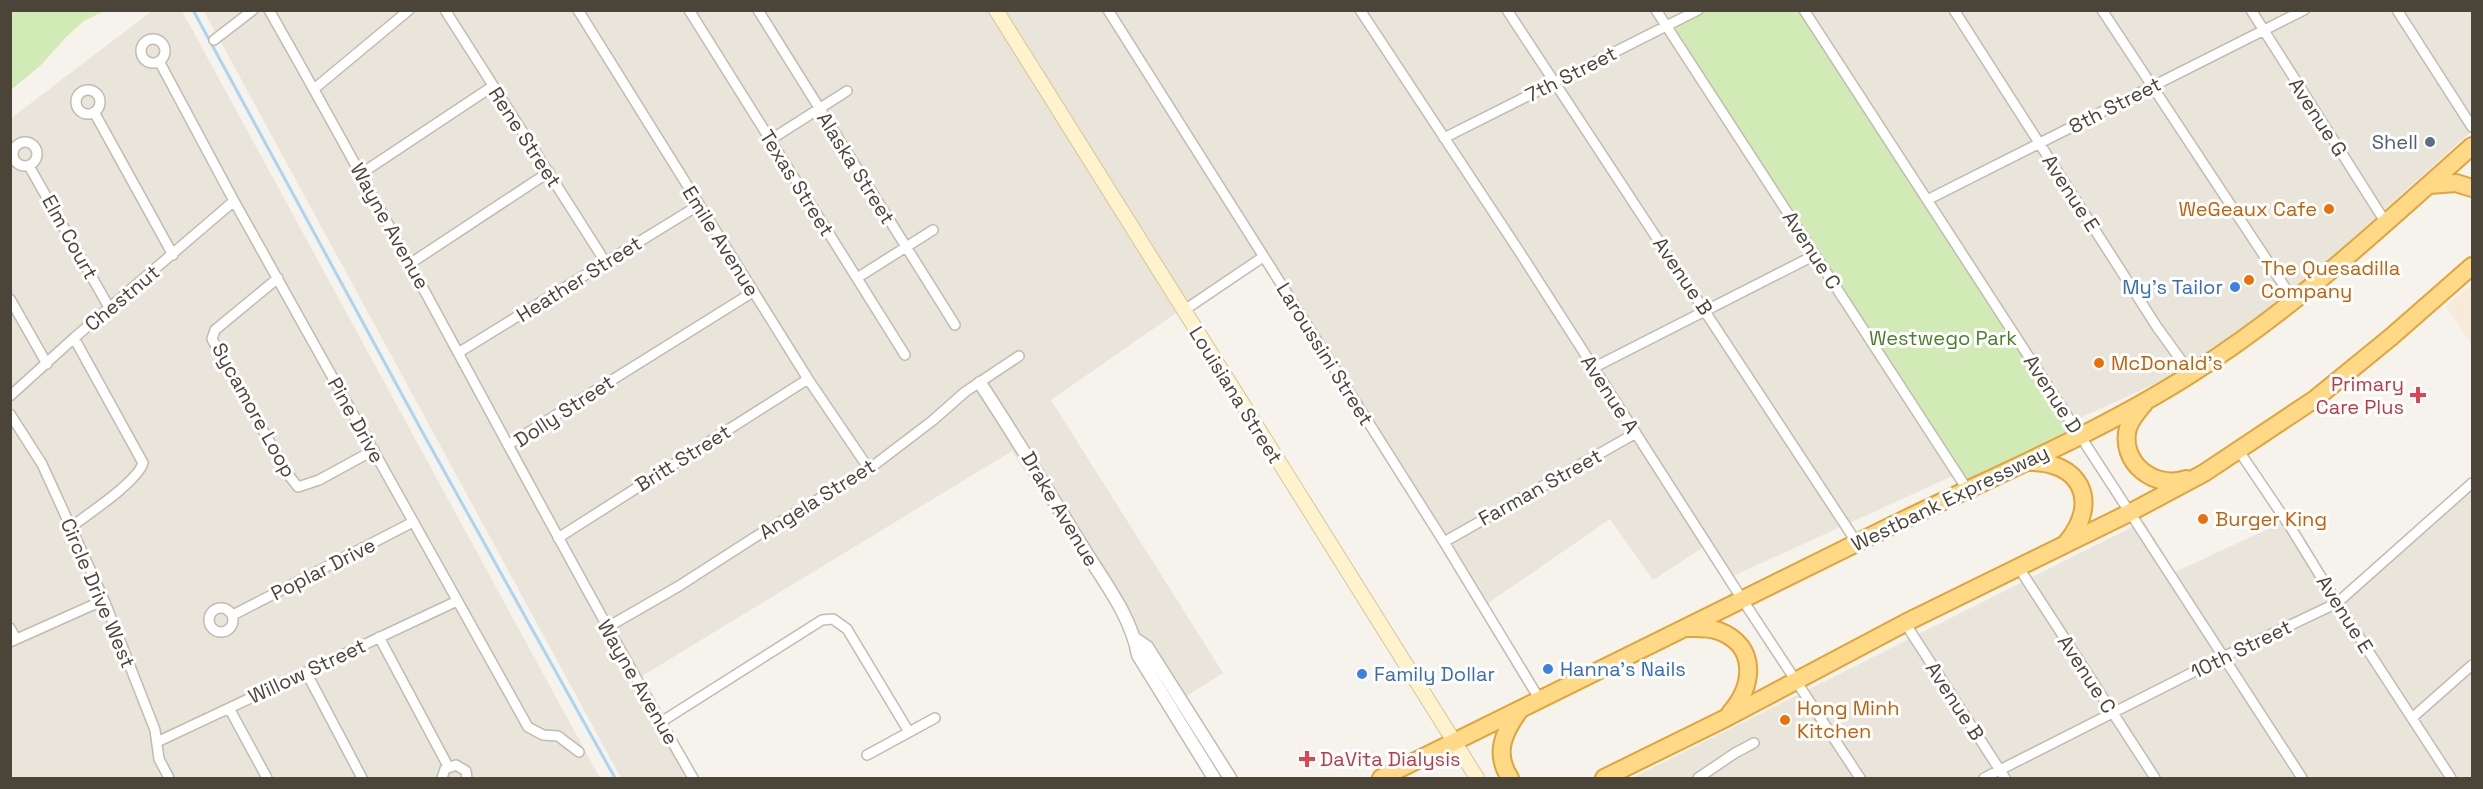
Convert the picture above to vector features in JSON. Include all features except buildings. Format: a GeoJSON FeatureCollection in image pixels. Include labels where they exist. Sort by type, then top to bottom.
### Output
{"type":"FeatureCollection","features":[{"type":"Feature","properties":{"kind":"highway","name":"Westbank Expressway"},"geometry":{"type":"LineString","coordinates":[[1381,778],[2022,462],[2080,436],[2146,401],[2191,374],[2294,301],[2472,146]]}},
{"type":"Feature","properties":{"kind":"highway"},"geometry":{"type":"LineString","coordinates":[[2429,185],[2456,183],[2472,188]]}},
{"type":"Feature","properties":{"kind":"highway"},"geometry":{"type":"LineString","coordinates":[[1604,778],[1726,718],[1905,623],[2065,546],[2204,472],[2239,451],[2314,399],[2391,337],[2472,266]]}},
{"type":"Feature","properties":{"kind":"highway"},"geometry":{"type":"LineString","coordinates":[[2146,401],[2128,427],[2127,442],[2133,461],[2139,470],[2166,482],[2180,481],[2204,472]]}},
{"type":"Feature","properties":{"kind":"highway"},"geometry":{"type":"LineString","coordinates":[[2022,462],[2042,462],[2059,466],[2080,485],[2084,507],[2082,520],[2065,546]]}},
{"type":"Feature","properties":{"kind":"highway"},"geometry":{"type":"LineString","coordinates":[[1685,628],[1718,631],[1728,636],[1744,654],[1749,676],[1746,689],[1740,702],[1726,718]]}},
{"type":"Feature","properties":{"kind":"highway"},"geometry":{"type":"LineString","coordinates":[[1510,778],[1502,762],[1503,738],[1521,708]]}},
{"type":"Feature","properties":{"kind":"main road","name":"Louisiana Street"},"geometry":{"type":"LineString","coordinates":[[996,10],[1477,778]]}},
{"type":"Feature","properties":{"kind":"street"},"geometry":{"type":"LineString","coordinates":[[214,40],[253,10]]}},
{"type":"Feature","properties":{"kind":"street","name":"Wayne Avenue"},"geometry":{"type":"LineString","coordinates":[[269,10],[362,173],[508,445]]}},
{"type":"Feature","properties":{"kind":"street"},"geometry":{"type":"LineString","coordinates":[[314,89],[409,10]]}},
{"type":"Feature","properties":{"kind":"street","name":"Rene Street"},"geometry":{"type":"LineString","coordinates":[[445,10],[606,262]]}},
{"type":"Feature","properties":{"kind":"street","name":"Emile Avenue"},"geometry":{"type":"LineString","coordinates":[[578,10],[808,379],[869,469]]}},
{"type":"Feature","properties":{"kind":"street","name":"Texas Street"},"geometry":{"type":"LineString","coordinates":[[689,10],[905,355]]}},
{"type":"Feature","properties":{"kind":"street","name":"Alaska Street"},"geometry":{"type":"LineString","coordinates":[[758,10],[955,326]]}},
{"type":"Feature","properties":{"kind":"street","name":"Laroussini Street"},"geometry":{"type":"LineString","coordinates":[[1108,10],[1444,542],[1540,700]]}},
{"type":"Feature","properties":{"kind":"street","name":"Avenue A"},"geometry":{"type":"LineString","coordinates":[[1360,10],[1519,251],[1795,682],[1860,778]]}},
{"type":"Feature","properties":{"kind":"street","name":"Avenue B"},"geometry":{"type":"LineString","coordinates":[[1507,10],[1857,543]]}},
{"type":"Feature","properties":{"kind":"street","name":"Avenue C"},"geometry":{"type":"LineString","coordinates":[[1656,10],[1967,489]]}},
{"type":"Feature","properties":{"kind":"street","name":"7th Street"},"geometry":{"type":"LineString","coordinates":[[1444,138],[1698,10]]}},
{"type":"Feature","properties":{"kind":"street","name":"Avenue D"},"geometry":{"type":"LineString","coordinates":[[1804,10],[2302,778]]}},
{"type":"Feature","properties":{"kind":"street","name":"Avenue E"},"geometry":{"type":"LineString","coordinates":[[1954,10],[2157,327],[2191,374]]}},
{"type":"Feature","properties":{"kind":"street"},"geometry":{"type":"LineString","coordinates":[[2102,10],[2294,301]]}},
{"type":"Feature","properties":{"kind":"street","name":"Avenue G"},"geometry":{"type":"LineString","coordinates":[[2251,10],[2386,223]]}},
{"type":"Feature","properties":{"kind":"street","name":"8th Street"},"geometry":{"type":"LineString","coordinates":[[1927,200],[2304,10]]}},
{"type":"Feature","properties":{"kind":"street"},"geometry":{"type":"LineString","coordinates":[[2397,10],[2472,127]]}},
{"type":"Feature","properties":{"kind":"street","name":"Pine Drive"},"geometry":{"type":"LineString","coordinates":[[159,60],[234,201],[528,727],[543,735],[558,735],[579,752]]}},
{"type":"Feature","properties":{"kind":"street"},"geometry":{"type":"LineString","coordinates":[[362,173],[493,86]]}},
{"type":"Feature","properties":{"kind":"street"},"geometry":{"type":"LineString","coordinates":[[770,140],[847,91]]}},
{"type":"Feature","properties":{"kind":"street"},"geometry":{"type":"LineString","coordinates":[[94,112],[173,255]]}},
{"type":"Feature","properties":{"kind":"street","name":"Elm Court"},"geometry":{"type":"LineString","coordinates":[[29,166],[110,309]]}},
{"type":"Feature","properties":{"kind":"street"},"geometry":{"type":"LineString","coordinates":[[411,263],[549,172]]}},
{"type":"Feature","properties":{"kind":"street","name":"Chestnut"},"geometry":{"type":"LineString","coordinates":[[10,396],[234,201]]}},
{"type":"Feature","properties":{"kind":"street","name":"Heather Street"},"geometry":{"type":"LineString","coordinates":[[459,353],[699,205]]}},
{"type":"Feature","properties":{"kind":"street"},"geometry":{"type":"LineString","coordinates":[[857,278],[933,230]]}},
{"type":"Feature","properties":{"kind":"street"},"geometry":{"type":"LineString","coordinates":[[1593,368],[1815,255]]}},
{"type":"Feature","properties":{"kind":"street"},"geometry":{"type":"LineString","coordinates":[[1183,311],[1263,257]]}},
{"type":"Feature","properties":{"kind":"street","name":"Sycamore Loop"},"geometry":{"type":"LineString","coordinates":[[278,278],[215,330],[212,339],[287,473],[298,487],[319,480],[374,450]]}},
{"type":"Feature","properties":{"kind":"street","name":"Dolly Street"},"geometry":{"type":"LineString","coordinates":[[583,585],[508,445],[753,292]]}},
{"type":"Feature","properties":{"kind":"street"},"geometry":{"type":"LineString","coordinates":[[10,298],[47,364]]}},
{"type":"Feature","properties":{"kind":"street"},"geometry":{"type":"LineString","coordinates":[[71,527],[122,489],[139,471],[143,463],[74,338]]}},
{"type":"Feature","properties":{"kind":"street","name":"Angela Street"},"geometry":{"type":"LineString","coordinates":[[606,628],[680,586],[755,537],[869,469],[980,383],[1019,356]]}},
{"type":"Feature","properties":{"kind":"street","name":"Britt Street"},"geometry":{"type":"LineString","coordinates":[[558,538],[808,379]]}},
{"type":"Feature","properties":{"kind":"street","name":"Drake Avenue"},"geometry":{"type":"LineString","coordinates":[[980,383],[1026,452],[1118,604],[1135,639],[1138,655],[1214,778]]}},
{"type":"Feature","properties":{"kind":"street","name":"Circle Drive West"},"geometry":{"type":"LineString","coordinates":[[10,414],[42,464],[104,600],[155,730],[156,749],[169,778]]}},
{"type":"Feature","properties":{"kind":"street","name":"Farman Street"},"geometry":{"type":"LineString","coordinates":[[1444,542],[1636,433]]}},
{"type":"Feature","properties":{"kind":"street","name":"Avenue E"},"geometry":{"type":"LineString","coordinates":[[2239,451],[2451,778]]}},
{"type":"Feature","properties":{"kind":"street","name":"10th Street"},"geometry":{"type":"LineString","coordinates":[[1984,778],[2002,774],[2112,713],[2337,603],[2472,483]]}},
{"type":"Feature","properties":{"kind":"street","name":"Poplar Drive"},"geometry":{"type":"LineString","coordinates":[[233,615],[413,522]]}},
{"type":"Feature","properties":{"kind":"street","name":"Avenue C"},"geometry":{"type":"LineString","coordinates":[[2019,568],[2155,778]]}},
{"type":"Feature","properties":{"kind":"street","name":"Wayne Avenue"},"geometry":{"type":"LineString","coordinates":[[583,585],[693,778]]}},
{"type":"Feature","properties":{"kind":"street"},"geometry":{"type":"LineString","coordinates":[[10,627],[13,640],[104,600]]}},
{"type":"Feature","properties":{"kind":"street","name":"Willow Street"},"geometry":{"type":"LineString","coordinates":[[157,742],[457,601]]}},
{"type":"Feature","properties":{"kind":"street"},"geometry":{"type":"LineString","coordinates":[[660,722],[822,621],[833,619],[847,629],[909,732]]}},
{"type":"Feature","properties":{"kind":"street","name":"Avenue B"},"geometry":{"type":"LineString","coordinates":[[1905,623],[2002,774]]}},
{"type":"Feature","properties":{"kind":"street"},"geometry":{"type":"LineString","coordinates":[[379,638],[448,766]]}},
{"type":"Feature","properties":{"kind":"street","name":"Drake Avenue"},"geometry":{"type":"LineString","coordinates":[[1135,639],[1147,647],[1230,778]]}},
{"type":"Feature","properties":{"kind":"street"},"geometry":{"type":"LineString","coordinates":[[2412,718],[2472,665]]}},
{"type":"Feature","properties":{"kind":"street"},"geometry":{"type":"LineString","coordinates":[[306,672],[362,778]]}},
{"type":"Feature","properties":{"kind":"street"},"geometry":{"type":"LineString","coordinates":[[228,708],[267,778]]}},
{"type":"Feature","properties":{"kind":"street"},"geometry":{"type":"LineString","coordinates":[[867,755],[935,717]]}},
{"type":"Feature","properties":{"kind":"street"},"geometry":{"type":"LineString","coordinates":[[1698,778],[1754,743]]}},
{"type":"Feature","properties":{"kind":"street"},"geometry":{"type":"LineString","coordinates":[[442,778],[448,766],[456,765],[463,768],[467,778]]}},
{"type":"Feature","properties":{"kind":"shaded area"},"geometry":{"type":"Polygon","coordinates":[[[152,11],[182,11],[600,778],[11,778],[10,119],[152,11]]]}},
{"type":"Feature","properties":{"kind":"shaded area"},"geometry":{"type":"Polygon","coordinates":[[[204,11],[2472,11],[2472,131],[2317,270],[2194,366],[1733,576],[1711,542],[1653,580],[1610,519],[1487,604],[1265,251],[1051,400],[1223,673],[1174,704],[1012,451],[642,676],[697,778],[621,778],[204,11]]]}},
{"type":"Feature","properties":{"kind":"shaded area"},"geometry":{"type":"Polygon","coordinates":[[[2472,284],[2472,345],[2446,306],[2472,284]]]}},
{"type":"Feature","properties":{"kind":"shaded area"},"geometry":{"type":"Polygon","coordinates":[[[2472,477],[2472,778],[1632,778],[2144,521],[2175,572],[2281,523],[2334,599],[2472,477]]]}},
{"type":"Feature","properties":{"kind":"green space"},"geometry":{"type":"Polygon","coordinates":[[[11,10],[104,11],[84,21],[42,64],[11,90],[11,10]]]}},
{"type":"Feature","properties":{"kind":"green space","name":"Westwego Park"},"geometry":{"type":"Polygon","coordinates":[[[1698,11],[1804,11],[2080,436],[1967,489],[1667,26],[1698,11]]]}},
{"type":"Feature","properties":{"kind":"waterway"},"geometry":{"type":"LineString","coordinates":[[193,10],[424,435],[615,778]]}},
{"type":"Feature","properties":{"kind":"place","name":"Shell"},"geometry":{"type":"Point","coordinates":[2430,142]}},
{"type":"Feature","properties":{"kind":"place","name":"WeGeaux Cafe"},"geometry":{"type":"Point","coordinates":[2329,209]}},
{"type":"Feature","properties":{"kind":"place","name":"The Quesadilla Company"},"geometry":{"type":"Point","coordinates":[2249,280]}},
{"type":"Feature","properties":{"kind":"place","name":"My's Tailor"},"geometry":{"type":"Point","coordinates":[2235,287]}},
{"type":"Feature","properties":{"kind":"place","name":"McDonald's"},"geometry":{"type":"Point","coordinates":[2099,363]}},
{"type":"Feature","properties":{"kind":"place","name":"Primary Care Plus"},"geometry":{"type":"Point","coordinates":[2418,395]}},
{"type":"Feature","properties":{"kind":"place","name":"Burger King"},"geometry":{"type":"Point","coordinates":[2203,519]}},
{"type":"Feature","properties":{"kind":"place","name":"Hanna's Nails"},"geometry":{"type":"Point","coordinates":[1548,669]}},
{"type":"Feature","properties":{"kind":"place","name":"Family Dollar"},"geometry":{"type":"Point","coordinates":[1362,674]}},
{"type":"Feature","properties":{"kind":"place","name":"Hong Minh Kitchen"},"geometry":{"type":"Point","coordinates":[1785,720]}},
{"type":"Feature","properties":{"kind":"place","name":"DaVita Dialysis"},"geometry":{"type":"Point","coordinates":[1307,759]}}]}
